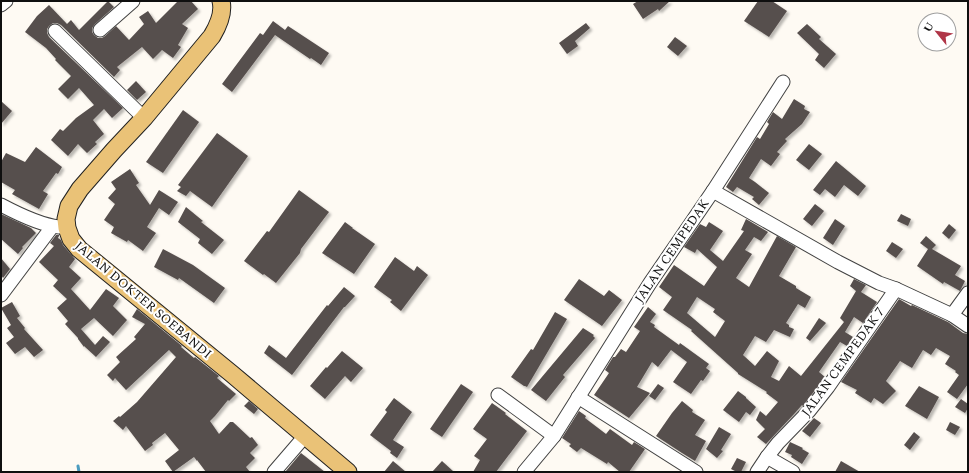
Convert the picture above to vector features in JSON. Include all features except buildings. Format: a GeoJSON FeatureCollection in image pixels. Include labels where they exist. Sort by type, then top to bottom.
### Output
{"type":"FeatureCollection","features":[{"type":"Feature","properties":{"kind":"main road","name":"JALAN DOKTER SOEBANDI"},"geometry":{"type":"LineString","coordinates":[[221,1],[222,7],[220,21],[212,36],[144,118],[80,189],[69,206],[66,219],[60,227],[79,249],[348,472]]}},
{"type":"Feature","properties":{"kind":"street"},"geometry":{"type":"LineString","coordinates":[[1,5],[6,1]]}},
{"type":"Feature","properties":{"kind":"street"},"geometry":{"type":"LineString","coordinates":[[100,30],[132,1]]}},
{"type":"Feature","properties":{"kind":"street"},"geometry":{"type":"LineString","coordinates":[[55,31],[144,118]]}},
{"type":"Feature","properties":{"kind":"street"},"geometry":{"type":"LineString","coordinates":[[712,191],[783,82]]}},
{"type":"Feature","properties":{"kind":"street","name":"JALAN CEMPEDAK"},"geometry":{"type":"LineString","coordinates":[[524,472],[554,436],[650,283],[712,191],[838,262],[879,283],[896,289],[952,315],[968,326]]}},
{"type":"Feature","properties":{"kind":"street"},"geometry":{"type":"LineString","coordinates":[[1,205],[14,212],[60,227],[1,295]]}},
{"type":"Feature","properties":{"kind":"street","name":"JALAN CEMPEDAK 7"},"geometry":{"type":"LineString","coordinates":[[758,472],[767,457],[809,411],[828,387],[896,289]]}},
{"type":"Feature","properties":{"kind":"street"},"geometry":{"type":"LineString","coordinates":[[952,315],[968,293]]}},
{"type":"Feature","properties":{"kind":"street"},"geometry":{"type":"LineString","coordinates":[[498,396],[554,436]]}},
{"type":"Feature","properties":{"kind":"street"},"geometry":{"type":"LineString","coordinates":[[578,397],[696,472]]}},
{"type":"Feature","properties":{"kind":"street"},"geometry":{"type":"LineString","coordinates":[[274,472],[305,436]]}},
{"type":"Feature","properties":{"kind":"street"},"geometry":{"type":"LineString","coordinates":[[767,457],[793,472]]}},
{"type":"Feature","properties":{"kind":"waterway"},"geometry":{"type":"LineString","coordinates":[[78,466],[79,472]]}}]}
